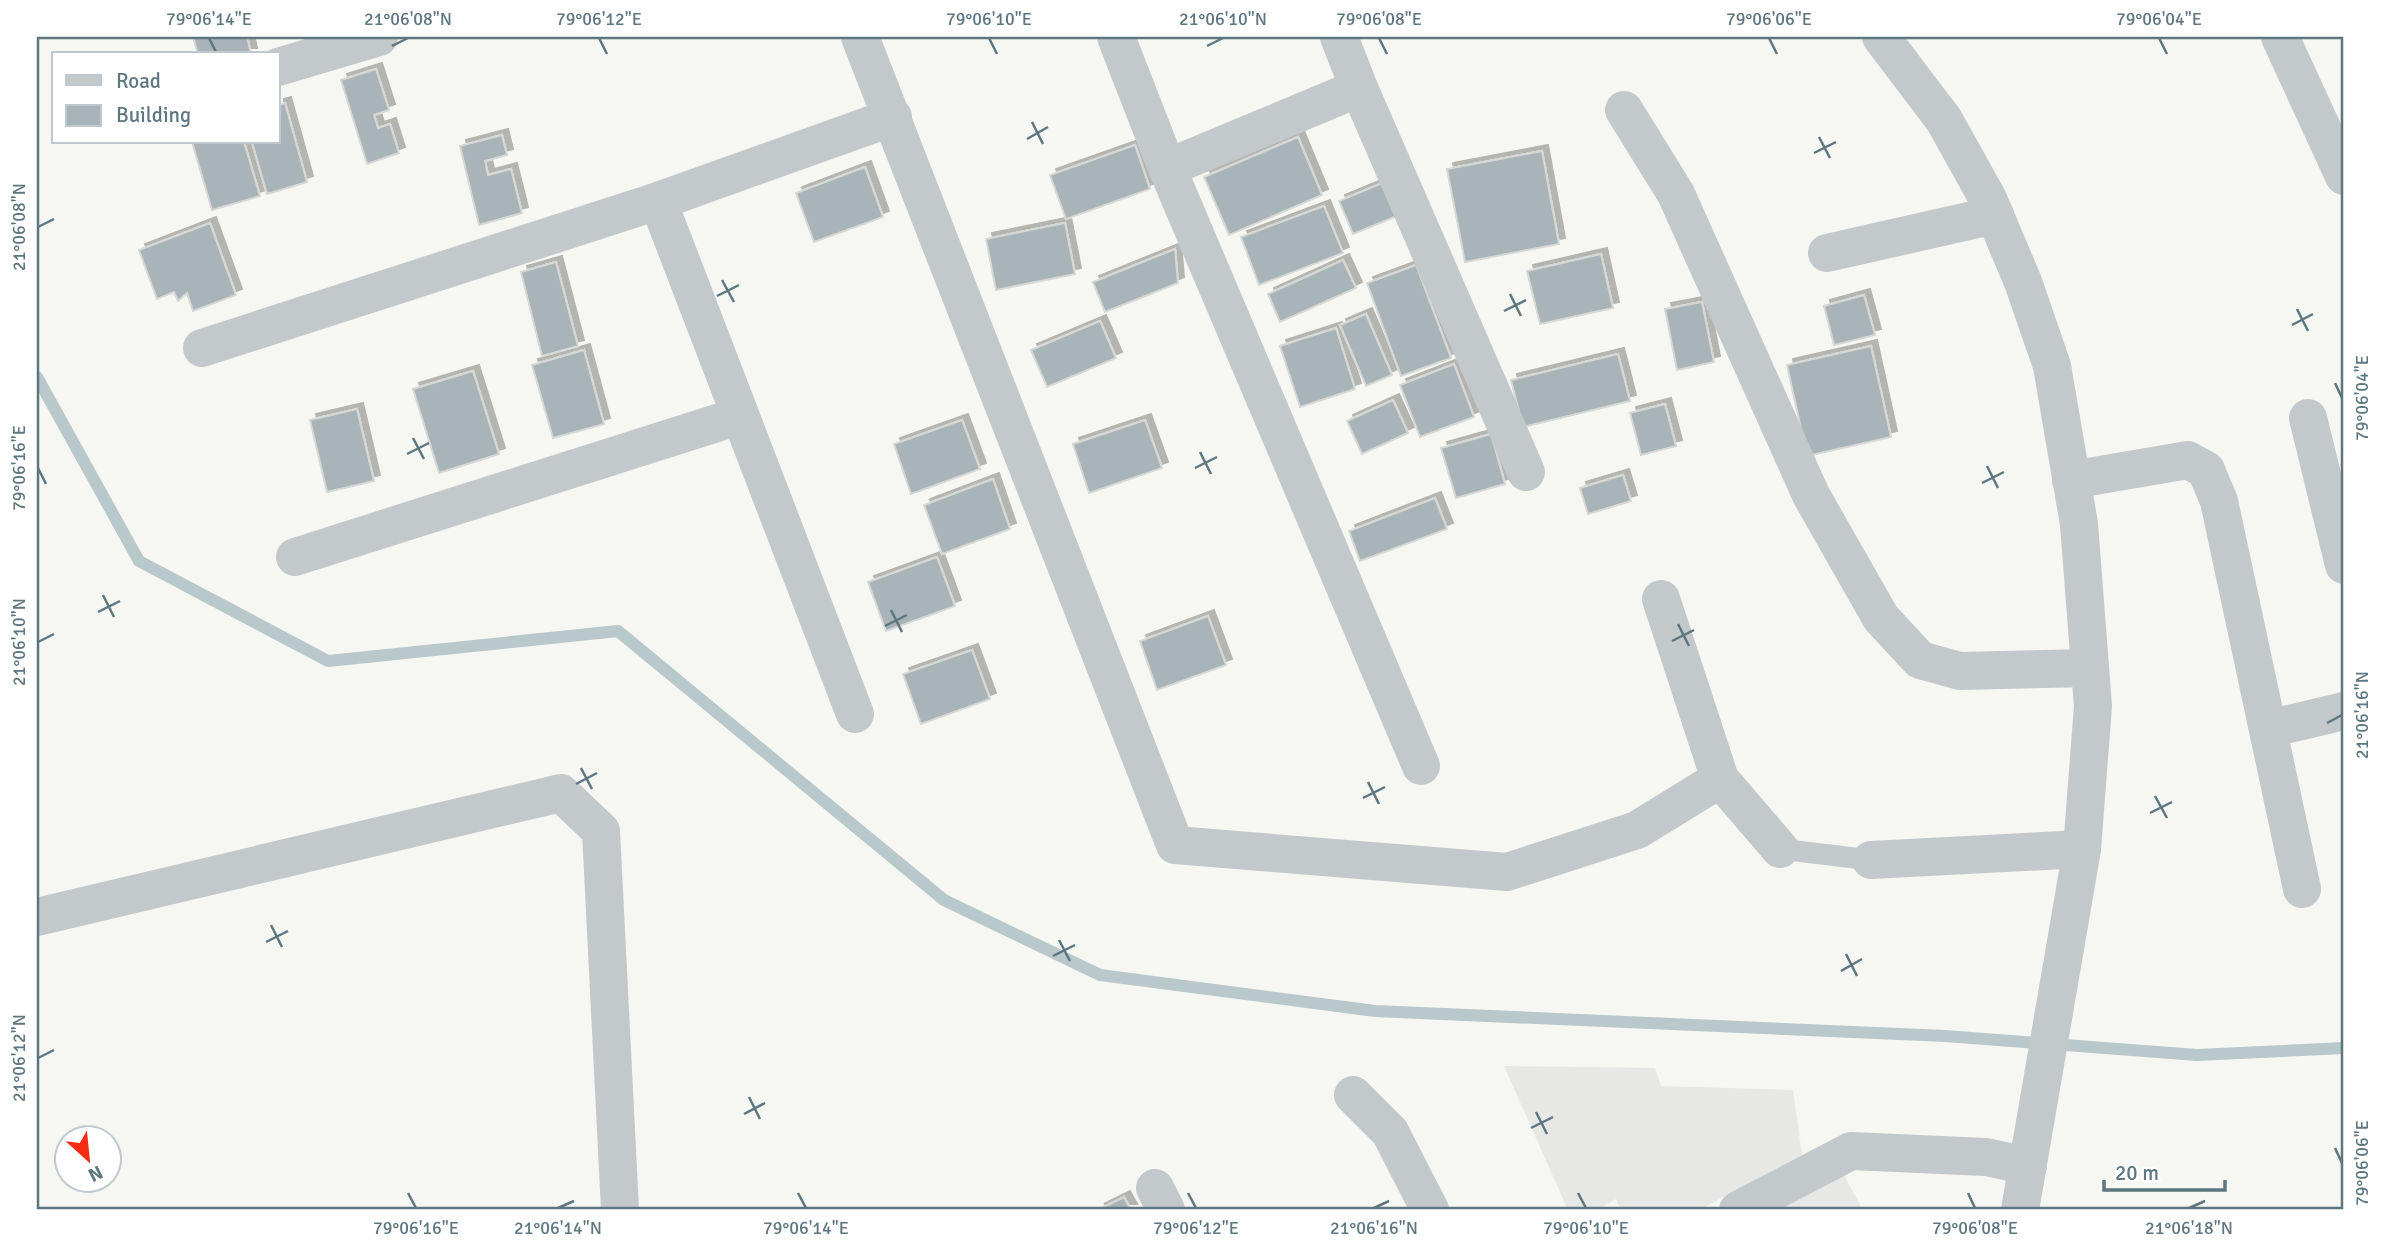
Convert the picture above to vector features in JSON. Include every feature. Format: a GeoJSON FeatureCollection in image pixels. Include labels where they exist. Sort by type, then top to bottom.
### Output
{"type":"FeatureCollection","features":[{"type":"Feature","properties":{"kind":"street"},"geometry":{"type":"LineString","coordinates":[[280,66],[379,37]]}},
{"type":"Feature","properties":{"kind":"street"},"geometry":{"type":"LineString","coordinates":[[860,37],[1175,845],[1507,872],[1637,830],[1720,779]]}},
{"type":"Feature","properties":{"kind":"street"},"geometry":{"type":"LineString","coordinates":[[1116,37],[1167,168],[1421,766]]}},
{"type":"Feature","properties":{"kind":"street"},"geometry":{"type":"LineString","coordinates":[[1339,37],[1526,472]]}},
{"type":"Feature","properties":{"kind":"street"},"geometry":{"type":"LineString","coordinates":[[1881,37],[1944,120],[1995,215],[2023,282],[2052,366],[2079,523],[2093,706],[2082,849],[2020,1210]]}},
{"type":"Feature","properties":{"kind":"street"},"geometry":{"type":"LineString","coordinates":[[2280,37],[2344,176]]}},
{"type":"Feature","properties":{"kind":"street"},"geometry":{"type":"LineString","coordinates":[[1167,168],[1359,88]]}},
{"type":"Feature","properties":{"kind":"street"},"geometry":{"type":"LineString","coordinates":[[1624,110],[1676,194],[1811,495],[1889,627],[1920,660],[1960,671],[2090,668]]}},
{"type":"Feature","properties":{"kind":"street"},"geometry":{"type":"LineString","coordinates":[[202,348],[659,201],[892,117]]}},
{"type":"Feature","properties":{"kind":"street"},"geometry":{"type":"LineString","coordinates":[[659,201],[738,416],[855,714]]}},
{"type":"Feature","properties":{"kind":"street"},"geometry":{"type":"LineString","coordinates":[[1827,253],[1995,215]]}},
{"type":"Feature","properties":{"kind":"street"},"geometry":{"type":"LineString","coordinates":[[295,557],[738,416]]}},
{"type":"Feature","properties":{"kind":"street"},"geometry":{"type":"LineString","coordinates":[[2308,418],[2344,565]]}},
{"type":"Feature","properties":{"kind":"street"},"geometry":{"type":"LineString","coordinates":[[2071,480],[2188,460],[2206,470],[2219,501],[2302,889]]}},
{"type":"Feature","properties":{"kind":"street"},"geometry":{"type":"LineString","coordinates":[[1661,599],[1720,779],[1780,849]]}},
{"type":"Feature","properties":{"kind":"street"},"geometry":{"type":"LineString","coordinates":[[2268,729],[2344,711]]}},
{"type":"Feature","properties":{"kind":"street"},"geometry":{"type":"LineString","coordinates":[[37,917],[561,793],[601,831],[620,1210]]}},
{"type":"Feature","properties":{"kind":"street"},"geometry":{"type":"LineString","coordinates":[[1871,860],[2082,849]]}},
{"type":"Feature","properties":{"kind":"street"},"geometry":{"type":"LineString","coordinates":[[1353,1095],[1390,1132],[1430,1210]]}},
{"type":"Feature","properties":{"kind":"street"},"geometry":{"type":"LineString","coordinates":[[1738,1210],[1851,1151],[1986,1157],[2028,1166]]}},
{"type":"Feature","properties":{"kind":"lane"},"geometry":{"type":"LineString","coordinates":[[1780,849],[1871,860]]}},
{"type":"Feature","properties":{"kind":"shaded area"},"geometry":{"type":"Polygon","coordinates":[[[1504,1066],[1655,1068],[1661,1086],[1793,1090],[1802,1155],[1699,1210],[1621,1210],[1616,1199],[1596,1210],[1568,1210],[1504,1066]]]}},
{"type":"Feature","properties":{"kind":"shaded area"},"geometry":{"type":"Polygon","coordinates":[[[1840,1168],[1863,1210],[1761,1210],[1840,1168]]]}},
{"type":"Feature","properties":{"kind":"building"},"geometry":{"type":"Polygon","coordinates":[[[193,37],[247,37],[251,52],[197,52],[193,37]]]}},
{"type":"Feature","properties":{"kind":"building"},"geometry":{"type":"Polygon","coordinates":[[[376,69],[389,110],[374,115],[378,128],[390,124],[399,153],[367,164],[341,80],[376,69]]]}},
{"type":"Feature","properties":{"kind":"building"},"geometry":{"type":"Polygon","coordinates":[[[285,103],[307,182],[267,194],[253,144],[280,144],[280,104],[285,103]]]}},
{"type":"Feature","properties":{"kind":"building"},"geometry":{"type":"Polygon","coordinates":[[[502,135],[507,155],[485,161],[488,175],[511,169],[522,213],[479,225],[460,146],[502,135]]]}},
{"type":"Feature","properties":{"kind":"building"},"geometry":{"type":"Polygon","coordinates":[[[1298,137],[1322,195],[1229,235],[1204,177],[1298,137]]]}},
{"type":"Feature","properties":{"kind":"building"},"geometry":{"type":"Polygon","coordinates":[[[193,144],[245,144],[260,196],[212,210],[193,144]]]}},
{"type":"Feature","properties":{"kind":"building"},"geometry":{"type":"Polygon","coordinates":[[[1135,145],[1150,189],[1066,219],[1050,175],[1135,145]]]}},
{"type":"Feature","properties":{"kind":"building"},"geometry":{"type":"Polygon","coordinates":[[[1542,151],[1559,244],[1465,262],[1447,169],[1542,151]]]}},
{"type":"Feature","properties":{"kind":"building"},"geometry":{"type":"Polygon","coordinates":[[[865,167],[883,217],[814,242],[796,193],[865,167]]]}},
{"type":"Feature","properties":{"kind":"building"},"geometry":{"type":"Polygon","coordinates":[[[1387,181],[1402,214],[1353,234],[1339,201],[1387,181]]]}},
{"type":"Feature","properties":{"kind":"building"},"geometry":{"type":"Polygon","coordinates":[[[1324,206],[1343,253],[1259,285],[1241,237],[1324,206]]]}},
{"type":"Feature","properties":{"kind":"building"},"geometry":{"type":"Polygon","coordinates":[[[210,223],[236,295],[193,311],[187,293],[178,301],[174,292],[157,299],[139,250],[210,223]]]}},
{"type":"Feature","properties":{"kind":"building"},"geometry":{"type":"Polygon","coordinates":[[[1065,223],[1075,274],[996,290],[986,239],[1065,223]]]}},
{"type":"Feature","properties":{"kind":"building"},"geometry":{"type":"Polygon","coordinates":[[[1175,249],[1178,283],[1105,312],[1093,282],[1175,249]]]}},
{"type":"Feature","properties":{"kind":"building"},"geometry":{"type":"Polygon","coordinates":[[[1601,254],[1613,308],[1540,324],[1527,271],[1601,254]]]}},
{"type":"Feature","properties":{"kind":"building"},"geometry":{"type":"Polygon","coordinates":[[[1343,260],[1356,288],[1280,322],[1268,294],[1343,260]]]}},
{"type":"Feature","properties":{"kind":"building"},"geometry":{"type":"Polygon","coordinates":[[[556,262],[578,346],[542,356],[521,272],[556,262]]]}},
{"type":"Feature","properties":{"kind":"building"},"geometry":{"type":"Polygon","coordinates":[[[1416,265],[1451,358],[1401,376],[1367,283],[1416,265]]]}},
{"type":"Feature","properties":{"kind":"building"},"geometry":{"type":"Polygon","coordinates":[[[1864,295],[1875,335],[1834,345],[1824,306],[1864,295]]]}},
{"type":"Feature","properties":{"kind":"building"},"geometry":{"type":"Polygon","coordinates":[[[1702,302],[1714,362],[1677,370],[1665,309],[1702,302]]]}},
{"type":"Feature","properties":{"kind":"building"},"geometry":{"type":"Polygon","coordinates":[[[1366,314],[1392,375],[1366,386],[1340,325],[1366,314]]]}},
{"type":"Feature","properties":{"kind":"building"},"geometry":{"type":"Polygon","coordinates":[[[1100,321],[1116,358],[1047,387],[1031,350],[1100,321]]]}},
{"type":"Feature","properties":{"kind":"building"},"geometry":{"type":"Polygon","coordinates":[[[1336,328],[1355,389],[1300,407],[1280,346],[1336,328]]]}},
{"type":"Feature","properties":{"kind":"building"},"geometry":{"type":"Polygon","coordinates":[[[1871,346],[1891,437],[1807,456],[1787,365],[1871,346]]]}},
{"type":"Feature","properties":{"kind":"building"},"geometry":{"type":"Polygon","coordinates":[[[584,350],[604,424],[553,438],[532,365],[584,350]]]}},
{"type":"Feature","properties":{"kind":"building"},"geometry":{"type":"Polygon","coordinates":[[[1618,354],[1630,401],[1523,427],[1511,380],[1618,354]]]}},
{"type":"Feature","properties":{"kind":"building"},"geometry":{"type":"Polygon","coordinates":[[[1454,364],[1474,417],[1420,437],[1400,385],[1454,364]]]}},
{"type":"Feature","properties":{"kind":"building"},"geometry":{"type":"Polygon","coordinates":[[[473,371],[499,454],[439,473],[413,389],[473,371]]]}},
{"type":"Feature","properties":{"kind":"building"},"geometry":{"type":"Polygon","coordinates":[[[1393,400],[1408,433],[1362,454],[1347,421],[1393,400]]]}},
{"type":"Feature","properties":{"kind":"building"},"geometry":{"type":"Polygon","coordinates":[[[1665,404],[1676,446],[1641,455],[1630,413],[1665,404]]]}},
{"type":"Feature","properties":{"kind":"building"},"geometry":{"type":"Polygon","coordinates":[[[357,409],[374,481],[327,492],[310,420],[357,409]]]}},
{"type":"Feature","properties":{"kind":"building"},"geometry":{"type":"Polygon","coordinates":[[[962,420],[980,469],[911,494],[894,444],[962,420]]]}},
{"type":"Feature","properties":{"kind":"building"},"geometry":{"type":"Polygon","coordinates":[[[1145,420],[1162,468],[1089,493],[1073,444],[1145,420]]]}},
{"type":"Feature","properties":{"kind":"building"},"geometry":{"type":"Polygon","coordinates":[[[1491,434],[1505,484],[1456,498],[1441,448],[1491,434]]]}},
{"type":"Feature","properties":{"kind":"building"},"geometry":{"type":"Polygon","coordinates":[[[1623,475],[1631,501],[1588,514],[1580,488],[1623,475]]]}},
{"type":"Feature","properties":{"kind":"building"},"geometry":{"type":"Polygon","coordinates":[[[993,479],[1010,529],[942,554],[924,505],[993,479]]]}},
{"type":"Feature","properties":{"kind":"building"},"geometry":{"type":"Polygon","coordinates":[[[1435,498],[1447,529],[1360,561],[1349,531],[1435,498]]]}},
{"type":"Feature","properties":{"kind":"building"},"geometry":{"type":"Polygon","coordinates":[[[937,557],[955,606],[886,631],[868,582],[937,557]]]}},
{"type":"Feature","properties":{"kind":"building"},"geometry":{"type":"Polygon","coordinates":[[[1208,616],[1226,665],[1157,690],[1140,641],[1208,616]]]}},
{"type":"Feature","properties":{"kind":"building"},"geometry":{"type":"Polygon","coordinates":[[[972,650],[990,699],[921,724],[903,674],[972,650]]]}},
{"type":"Feature","properties":{"kind":"building"},"geometry":{"type":"Polygon","coordinates":[[[1124,1197],[1131,1210],[1098,1210],[1124,1197]]]}},
{"type":"Feature","properties":{"kind":"waterway"},"geometry":{"type":"LineString","coordinates":[[37,377],[139,561],[328,661],[618,631],[944,900],[1100,975],[1375,1011],[1945,1036],[2197,1055],[2344,1048]]}}]}
